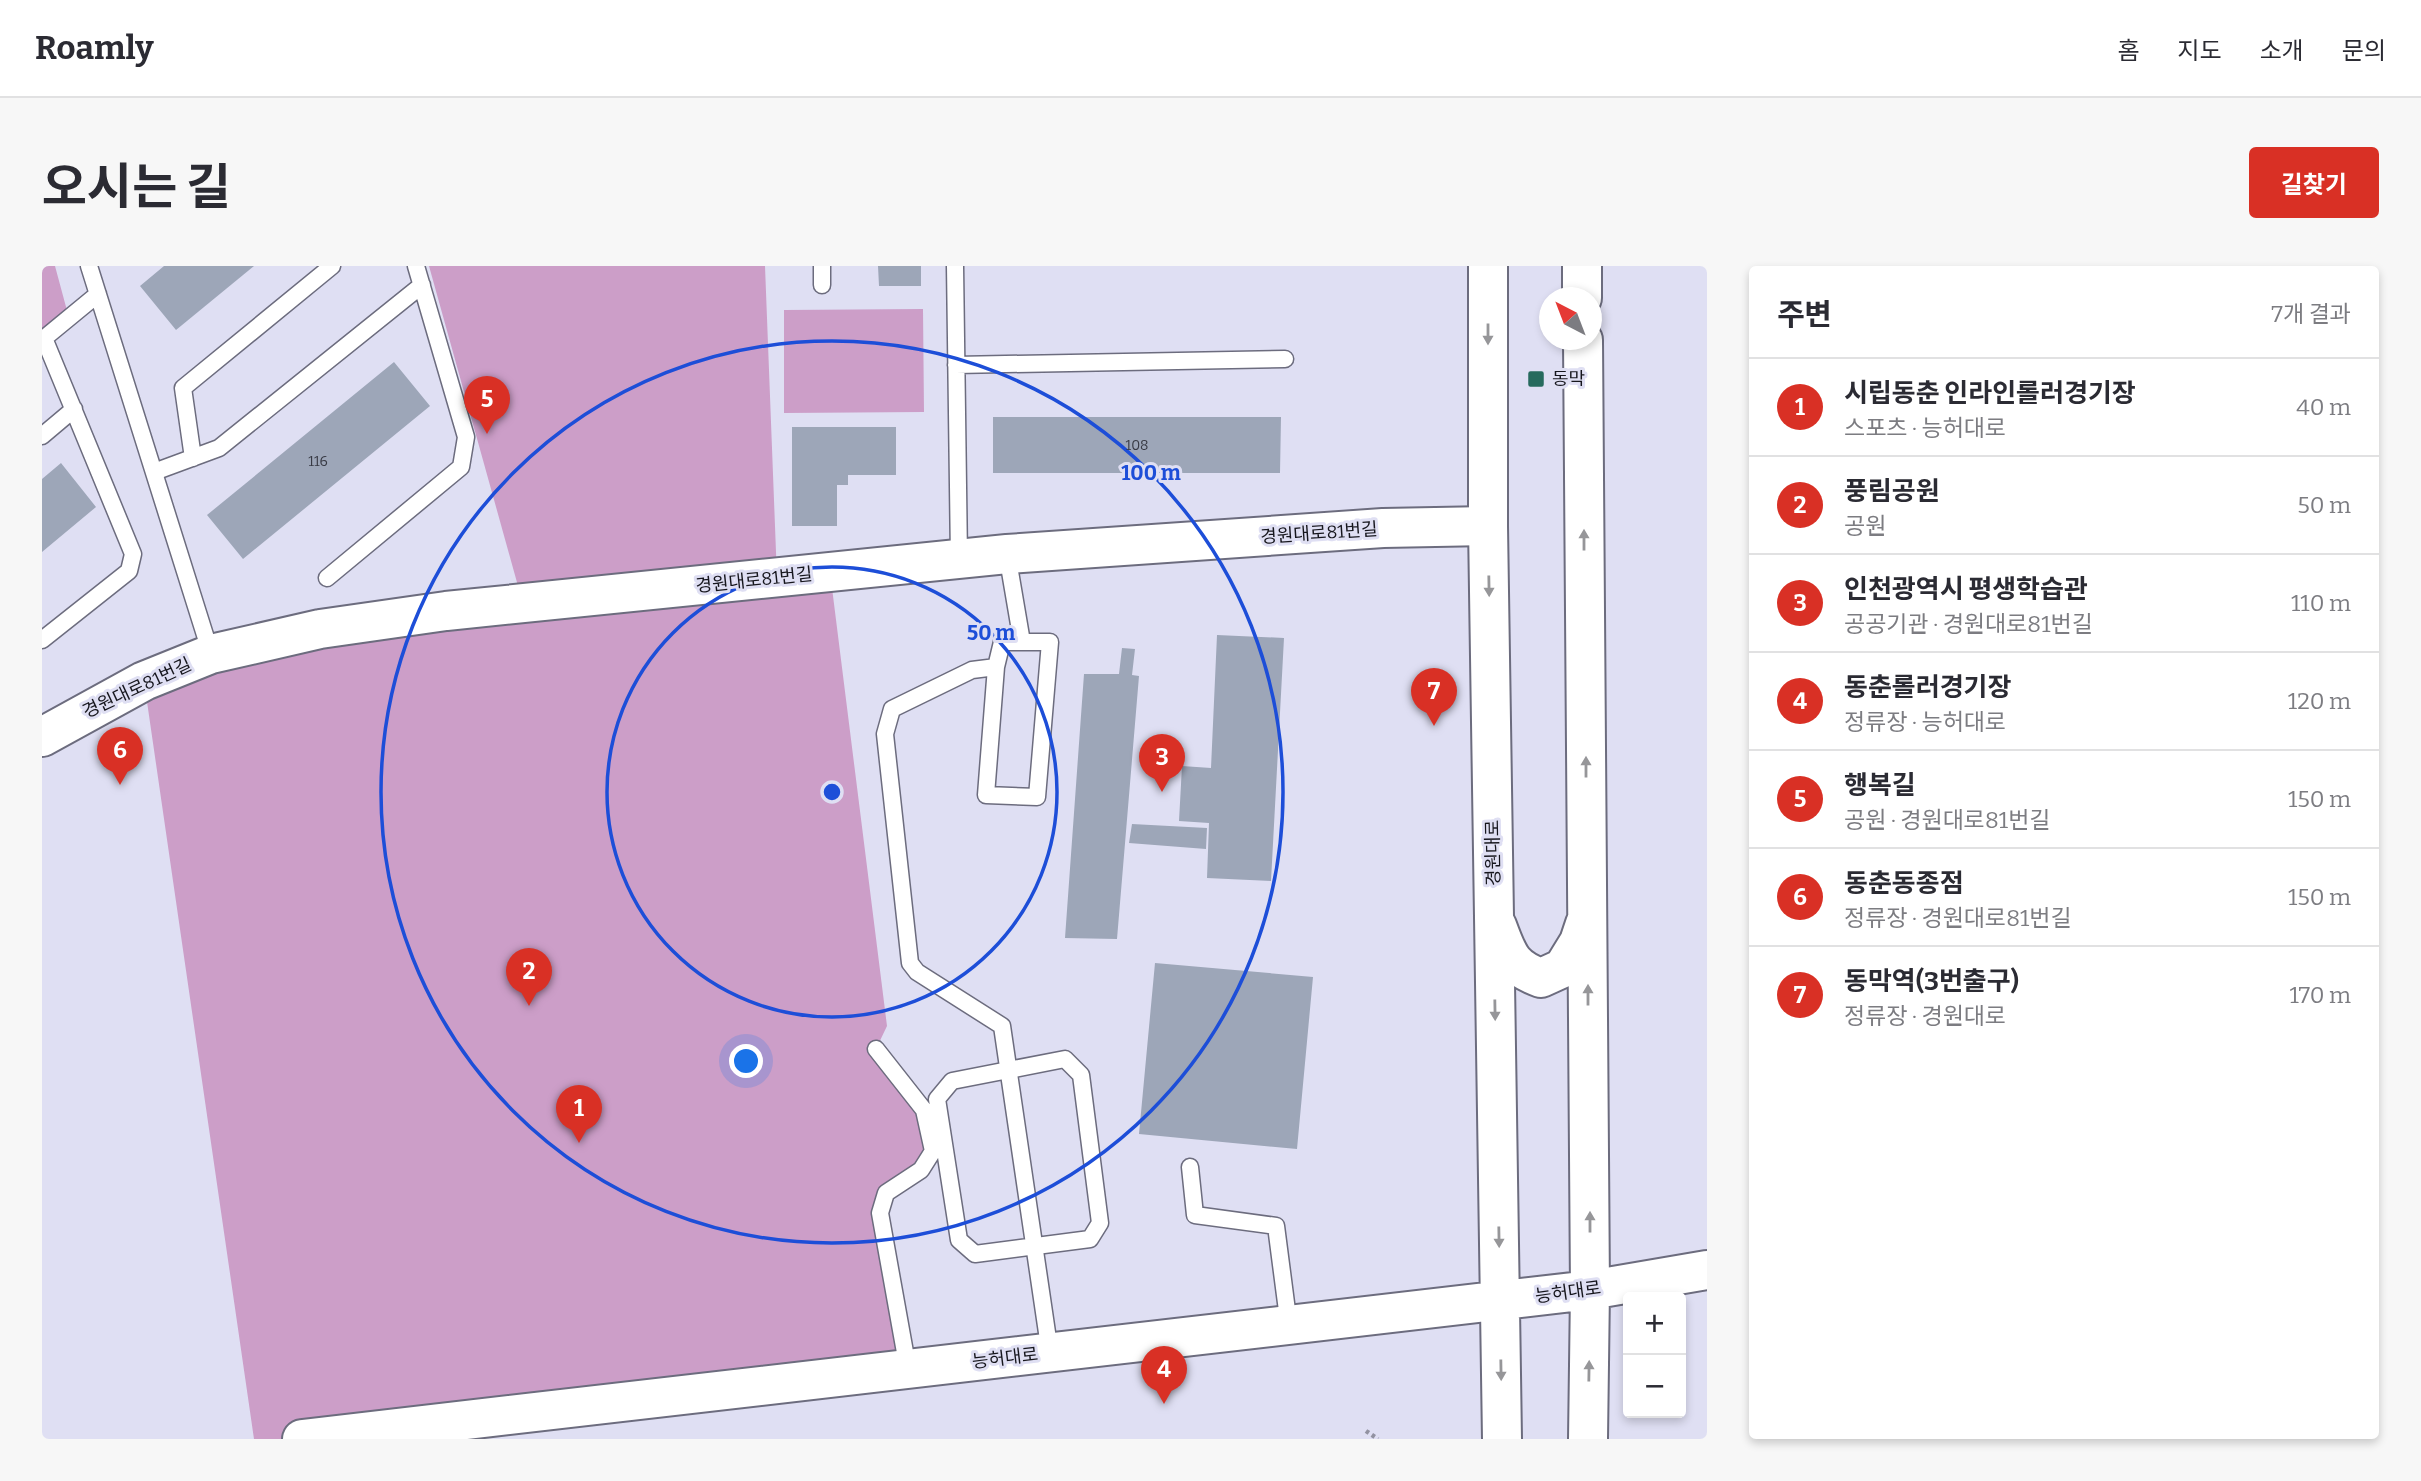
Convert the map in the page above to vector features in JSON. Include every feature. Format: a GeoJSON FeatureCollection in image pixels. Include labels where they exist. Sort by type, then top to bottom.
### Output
{"type":"FeatureCollection","features":[{"type":"Feature","properties":{"kind":"main road","name":"경원대로"},"geometry":{"type":"LineString","coordinates":[[1488,266],[1489,526],[1502,1439]]}},
{"type":"Feature","properties":{"kind":"main road"},"geometry":{"type":"LineString","coordinates":[[1582,266],[1583,287]]}},
{"type":"Feature","properties":{"kind":"main road"},"geometry":{"type":"LineString","coordinates":[[1583,350],[1590,1290],[1588,1439]]}},
{"type":"Feature","properties":{"kind":"main road","name":"경원대로81번길"},"geometry":{"type":"LineString","coordinates":[[42,737],[144,681],[211,654],[320,629],[446,611],[1007,554],[1383,528],[1489,526]]}},
{"type":"Feature","properties":{"kind":"main road"},"geometry":{"type":"LineString","coordinates":[[1494,917],[1509,956],[1524,971],[1541,978],[1563,968],[1579,942],[1587,914]]}},
{"type":"Feature","properties":{"kind":"main road","name":"능허대로"},"geometry":{"type":"LineString","coordinates":[[302,1439],[1499,1301],[1590,1290],[1707,1270]]}},
{"type":"Feature","properties":{"kind":"lane"},"geometry":{"type":"LineString","coordinates":[[89,266],[211,654]]}},
{"type":"Feature","properties":{"kind":"lane"},"geometry":{"type":"LineString","coordinates":[[193,458],[183,388],[332,266]]}},
{"type":"Feature","properties":{"kind":"lane"},"geometry":{"type":"LineString","coordinates":[[327,578],[461,467],[466,438],[416,266]]}},
{"type":"Feature","properties":{"kind":"lane"},"geometry":{"type":"LineString","coordinates":[[822,266],[822,285]]}},
{"type":"Feature","properties":{"kind":"lane"},"geometry":{"type":"LineString","coordinates":[[955,266],[959,559]]}},
{"type":"Feature","properties":{"kind":"lane"},"geometry":{"type":"LineString","coordinates":[[154,472],[219,448],[422,285]]}},
{"type":"Feature","properties":{"kind":"lane"},"geometry":{"type":"LineString","coordinates":[[42,640],[129,571],[133,554],[43,339],[98,294]]}},
{"type":"Feature","properties":{"kind":"lane"},"geometry":{"type":"LineString","coordinates":[[956,365],[1285,359]]}},
{"type":"Feature","properties":{"kind":"lane"},"geometry":{"type":"LineString","coordinates":[[42,436],[74,409]]}},
{"type":"Feature","properties":{"kind":"lane"},"geometry":{"type":"LineString","coordinates":[[1007,554],[1022,642]]}},
{"type":"Feature","properties":{"kind":"lane"},"geometry":{"type":"LineString","coordinates":[[1002,642],[1050,642],[1037,797],[986,795],[996,667],[1002,642]]}},
{"type":"Feature","properties":{"kind":"lane"},"geometry":{"type":"LineString","coordinates":[[996,667],[972,670],[892,709],[885,734],[909,963],[917,972],[1002,1026],[1050,1353]]}},
{"type":"Feature","properties":{"kind":"lane"},"geometry":{"type":"LineString","coordinates":[[876,1049],[924,1110],[933,1151],[921,1170],[886,1193],[880,1213],[908,1369]]}},
{"type":"Feature","properties":{"kind":"lane"},"geometry":{"type":"LineString","coordinates":[[1065,1059],[1081,1075],[1100,1223],[1090,1239],[975,1254],[959,1240],[937,1099],[952,1081],[1007,1070],[1065,1059]]}},
{"type":"Feature","properties":{"kind":"lane"},"geometry":{"type":"LineString","coordinates":[[1190,1167],[1195,1214],[1276,1226],[1289,1325]]}},
{"type":"Feature","properties":{"kind":"path"},"geometry":{"type":"LineString","coordinates":[[1366,1431],[1378,1439]]}},
{"type":"Feature","properties":{"kind":"shaded area"},"geometry":{"type":"Polygon","coordinates":[[[42,266],[55,266],[69,318],[42,340],[42,266]]]}},
{"type":"Feature","properties":{"kind":"shaded area"},"geometry":{"type":"Polygon","coordinates":[[[429,266],[765,266],[777,578],[830,572],[887,1026],[876,1049],[924,1110],[933,1151],[886,1193],[880,1213],[908,1369],[302,1439],[254,1439],[144,681],[523,604],[429,266]]]}},
{"type":"Feature","properties":{"kind":"shaded area"},"geometry":{"type":"Polygon","coordinates":[[[923,309],[924,412],[784,413],[784,310],[923,309]]]}},
{"type":"Feature","properties":{"kind":"building"},"geometry":{"type":"Polygon","coordinates":[[[164,266],[254,266],[176,330],[140,286],[164,266]]]}},
{"type":"Feature","properties":{"kind":"building"},"geometry":{"type":"Polygon","coordinates":[[[878,266],[921,266],[921,286],[879,286],[878,266]]]}},
{"type":"Feature","properties":{"kind":"building"},"geometry":{"type":"Polygon","coordinates":[[[394,362],[430,406],[243,559],[207,515],[394,362]]]}},
{"type":"Feature","properties":{"kind":"building"},"geometry":{"type":"Polygon","coordinates":[[[993,417],[1281,417],[1280,473],[993,473],[993,417]]]}},
{"type":"Feature","properties":{"kind":"building"},"geometry":{"type":"Polygon","coordinates":[[[792,427],[896,427],[896,475],[848,475],[848,485],[837,485],[837,526],[792,526],[792,427]]]}},
{"type":"Feature","properties":{"kind":"building"},"geometry":{"type":"Polygon","coordinates":[[[61,463],[96,507],[42,552],[42,479],[61,463]]]}},
{"type":"Feature","properties":{"kind":"building"},"geometry":{"type":"Polygon","coordinates":[[[1217,635],[1284,638],[1271,881],[1207,878],[1209,823],[1179,821],[1182,766],[1211,768],[1217,635]]]}},
{"type":"Feature","properties":{"kind":"building"},"geometry":{"type":"Polygon","coordinates":[[[1122,648],[1135,649],[1132,675],[1139,676],[1117,939],[1065,938],[1084,674],[1119,674],[1122,648]]]}},
{"type":"Feature","properties":{"kind":"building"},"geometry":{"type":"Polygon","coordinates":[[[1132,824],[1207,828],[1206,849],[1129,843],[1132,824]]]}},
{"type":"Feature","properties":{"kind":"building"},"geometry":{"type":"Polygon","coordinates":[[[1155,963],[1313,977],[1297,1149],[1139,1134],[1155,963]]]}},
{"type":"Feature","properties":{"kind":"place","name":"동막"},"geometry":{"type":"Point","coordinates":[1536,379]}},
{"type":"Feature","properties":{"kind":"place","name":"행복길"},"geometry":{"type":"Point","coordinates":[487,434]}},
{"type":"Feature","properties":{"kind":"place","name":"동막역(3번출구)"},"geometry":{"type":"Point","coordinates":[1434,726]}},
{"type":"Feature","properties":{"kind":"place","name":"동춘동종점"},"geometry":{"type":"Point","coordinates":[120,785]}},
{"type":"Feature","properties":{"kind":"place","name":"인천광역시 평생학습관"},"geometry":{"type":"Point","coordinates":[1162,792]}},
{"type":"Feature","properties":{"kind":"place","name":"풍림공원"},"geometry":{"type":"Point","coordinates":[529,1006]}},
{"type":"Feature","properties":{"kind":"place","name":"시립동춘 인라인롤러경기장"},"geometry":{"type":"Point","coordinates":[579,1143]}},
{"type":"Feature","properties":{"kind":"place","name":"동춘롤러경기장"},"geometry":{"type":"Point","coordinates":[1164,1404]}}]}
